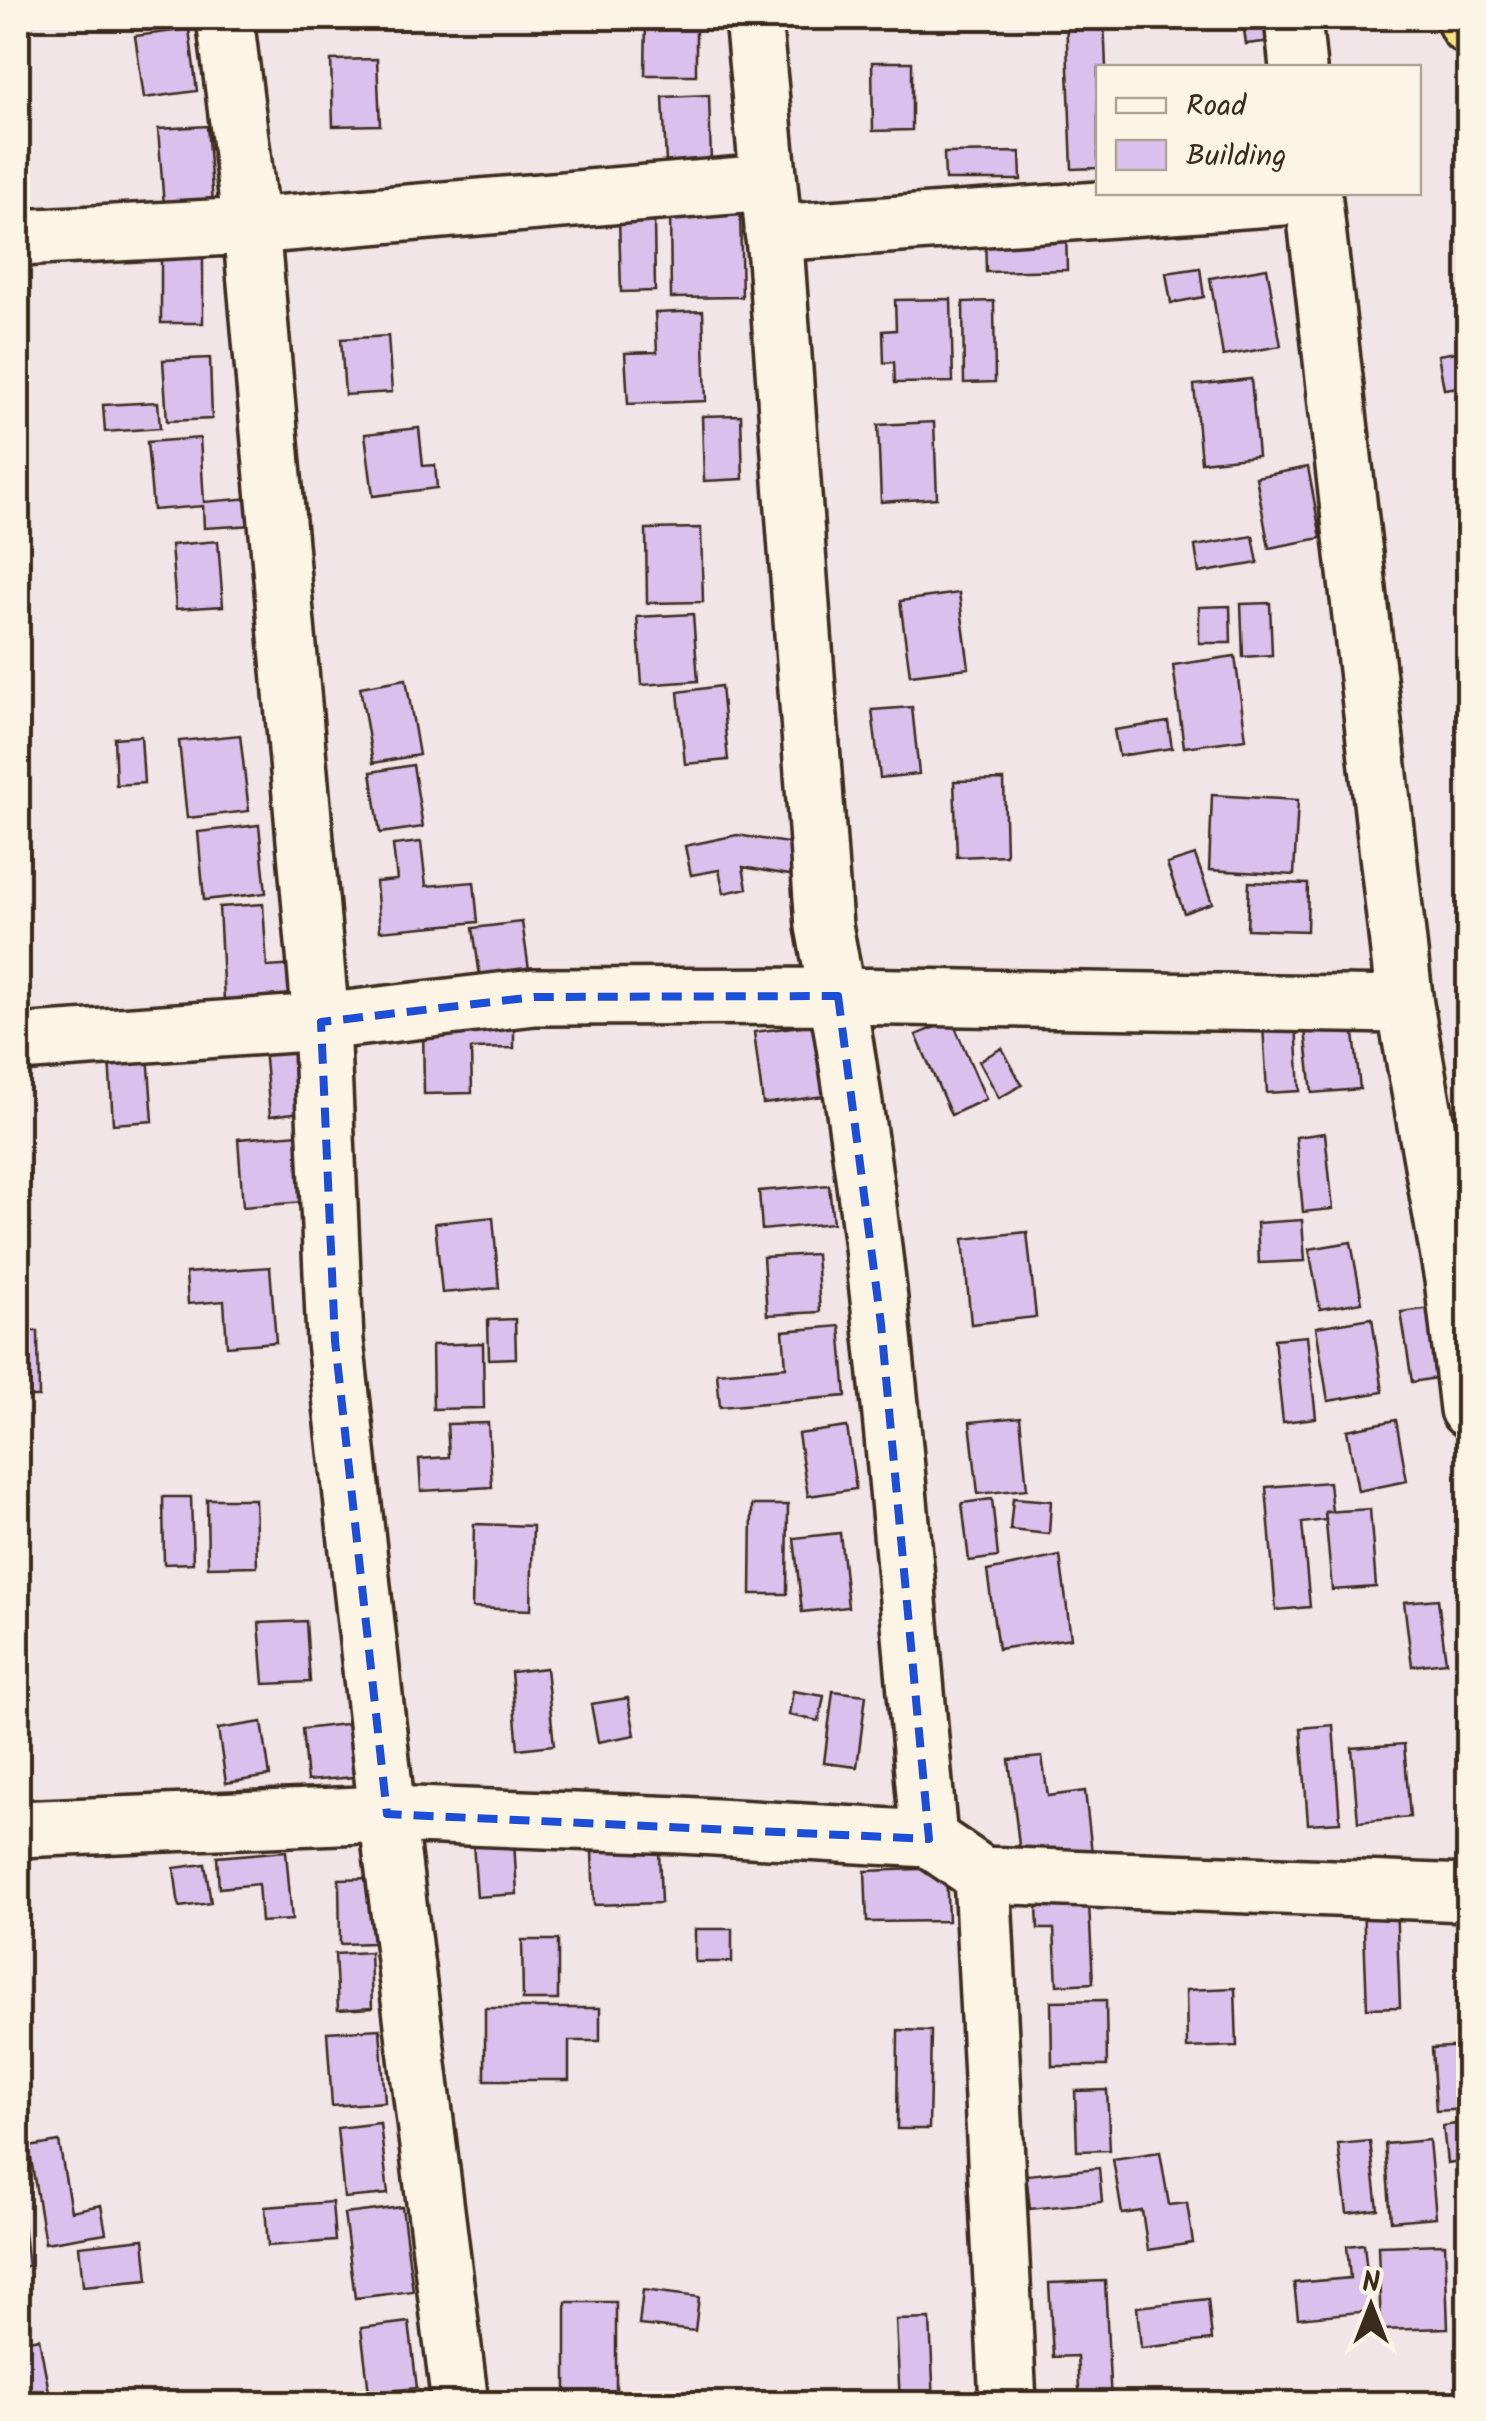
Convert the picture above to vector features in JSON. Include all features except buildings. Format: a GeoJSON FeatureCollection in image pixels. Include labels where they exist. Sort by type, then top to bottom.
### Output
{"type":"FeatureCollection","features":[{"type":"Feature","properties":{"kind":"highway"},"geometry":{"type":"LineString","coordinates":[[1464,18],[1468,26]]}},
{"type":"Feature","properties":{"kind":"street"},"geometry":{"type":"LineString","coordinates":[[225,18],[250,226],[321,1022],[335,1341],[387,1814],[460,2404]]}},
{"type":"Feature","properties":{"kind":"street"},"geometry":{"type":"LineString","coordinates":[[753,18],[821,889],[881,1324],[930,1839]]}},
{"type":"Feature","properties":{"kind":"street"},"geometry":{"type":"LineString","coordinates":[[1293,18],[1298,65]]}},
{"type":"Feature","properties":{"kind":"street"},"geometry":{"type":"LineString","coordinates":[[18,238],[770,208],[1274,195]]}},
{"type":"Feature","properties":{"kind":"street"},"geometry":{"type":"LineString","coordinates":[[1313,195],[1405,1005],[1452,1279],[1468,1408]]}},
{"type":"Feature","properties":{"kind":"street"},"geometry":{"type":"LineString","coordinates":[[18,1044],[321,1022],[534,997],[838,996],[1405,1005]]}},
{"type":"Feature","properties":{"kind":"street"},"geometry":{"type":"LineString","coordinates":[[18,1829],[387,1814],[930,1839],[982,1874],[1468,1892]]}},
{"type":"Feature","properties":{"kind":"street"},"geometry":{"type":"LineString","coordinates":[[982,1874],[1008,2404]]}},
{"type":"Feature","properties":{"kind":"highlighted area"},"geometry":{"type":"Polygon","coordinates":[[[838,996],[881,1324],[929,1839],[387,1814],[335,1341],[321,1022],[534,997],[838,996]]]}}]}
